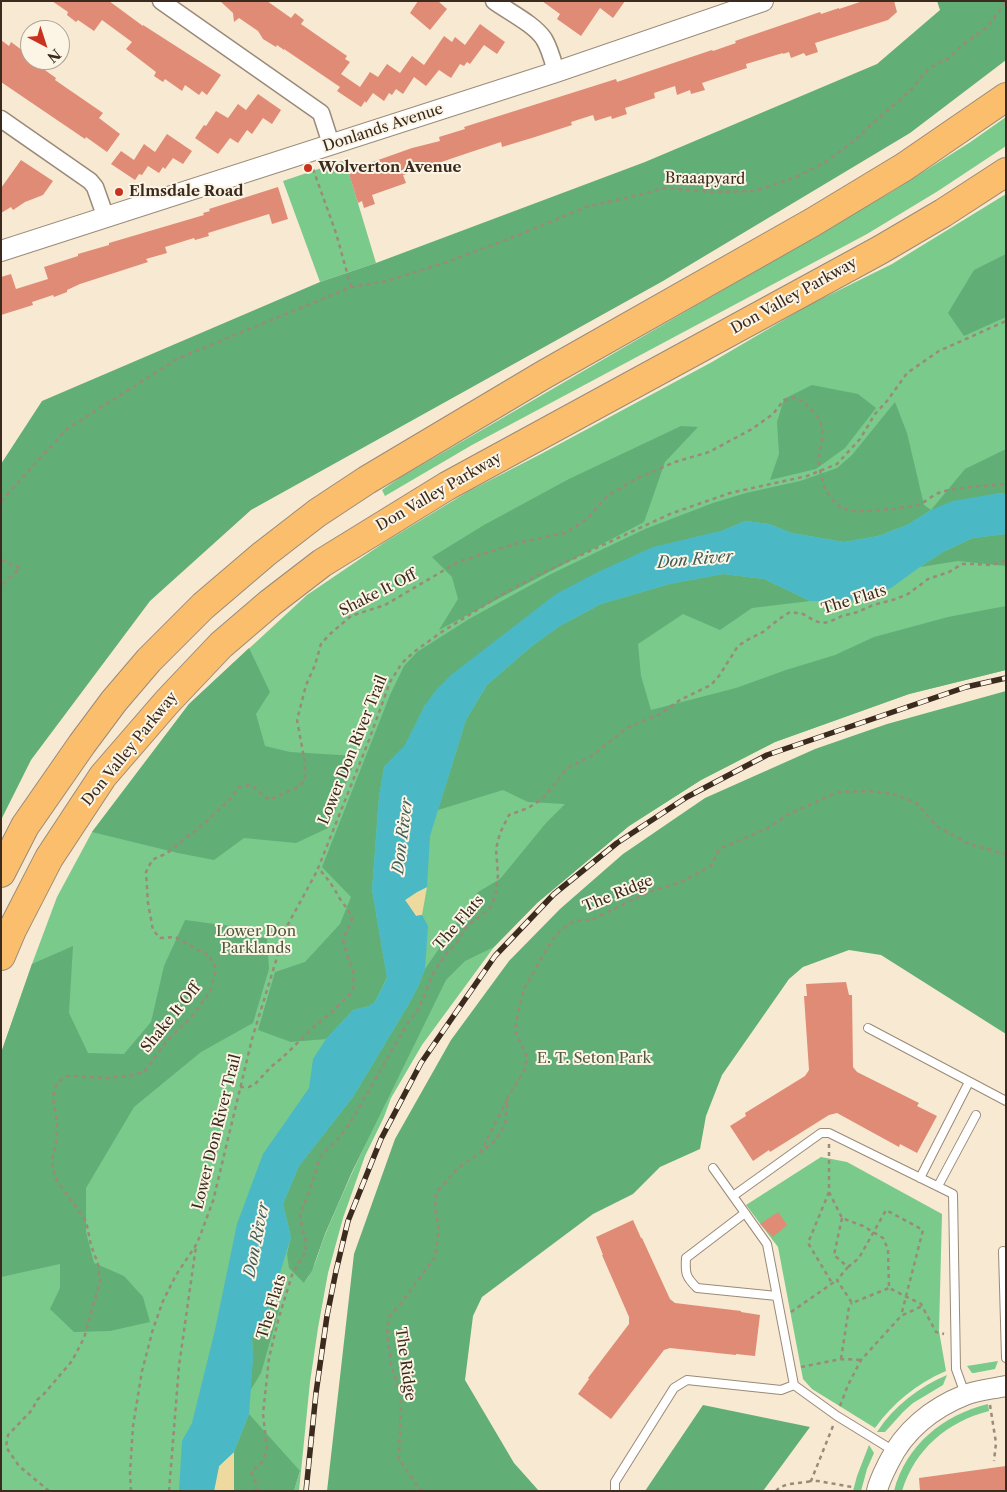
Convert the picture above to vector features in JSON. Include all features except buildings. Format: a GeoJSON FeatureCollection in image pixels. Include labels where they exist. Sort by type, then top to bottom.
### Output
{"type":"FeatureCollection","features":[{"type":"Feature","properties":{"kind":"highway"},"geometry":{"type":"LineString","coordinates":[[1,873],[26,826],[82,744],[149,660],[203,606],[317,513],[376,475],[545,374],[813,222],[904,167],[1006,97]]}},
{"type":"Feature","properties":{"kind":"highway","name":"Don Valley Parkway"},"geometry":{"type":"LineString","coordinates":[[1,956],[12,930],[49,858],[103,776],[167,702],[221,644],[270,603],[322,563],[447,486],[880,250],[943,213],[1006,172]]}},
{"type":"Feature","properties":{"kind":"street"},"geometry":{"type":"LineString","coordinates":[[161,1],[321,113],[331,144]]}},
{"type":"Feature","properties":{"kind":"street"},"geometry":{"type":"LineString","coordinates":[[494,1],[535,29],[543,38],[556,72]]}},
{"type":"Feature","properties":{"kind":"street","name":"Donlands Avenue"},"geometry":{"type":"LineString","coordinates":[[1,251],[556,72],[763,1]]}},
{"type":"Feature","properties":{"kind":"street"},"geometry":{"type":"LineString","coordinates":[[1,119],[90,181],[95,187],[106,218]]}},
{"type":"Feature","properties":{"kind":"street"},"geometry":{"type":"LineString","coordinates":[[878,1491],[878,1484],[894,1451],[906,1436],[929,1414],[965,1395],[996,1388]]}},
{"type":"Feature","properties":{"kind":"lane"},"geometry":{"type":"LineString","coordinates":[[868,1028],[1006,1101]]}},
{"type":"Feature","properties":{"kind":"lane"},"geometry":{"type":"LineString","coordinates":[[920,1178],[969,1082]]}},
{"type":"Feature","properties":{"kind":"lane"},"geometry":{"type":"LineString","coordinates":[[938,1186],[976,1115]]}},
{"type":"Feature","properties":{"kind":"lane"},"geometry":{"type":"LineString","coordinates":[[733,1196],[821,1133],[829,1133],[952,1194],[956,1369],[965,1395]]}},
{"type":"Feature","properties":{"kind":"lane"},"geometry":{"type":"LineString","coordinates":[[712,1168],[768,1244],[794,1385],[836,1416],[894,1451]]}},
{"type":"Feature","properties":{"kind":"lane"},"geometry":{"type":"LineString","coordinates":[[745,1213],[686,1258],[685,1272],[689,1280],[697,1288],[778,1296]]}},
{"type":"Feature","properties":{"kind":"lane"},"geometry":{"type":"LineString","coordinates":[[1002,1251],[1006,1358]]}},
{"type":"Feature","properties":{"kind":"lane"},"geometry":{"type":"LineString","coordinates":[[615,1491],[614,1482],[674,1388],[686,1380],[781,1390],[794,1385]]}},
{"type":"Feature","properties":{"kind":"path","name":"Braaapyard"},"geometry":{"type":"LineString","coordinates":[[1,501],[67,429],[177,359],[351,287],[387,281],[450,261],[586,207],[665,188],[713,192],[755,191],[794,178],[824,163],[854,141],[910,91],[928,69],[949,58],[962,44],[986,28],[1006,2]]}},
{"type":"Feature","properties":{"kind":"path"},"geometry":{"type":"LineString","coordinates":[[313,169],[336,234],[351,287]]}},
{"type":"Feature","properties":{"kind":"path","name":"Lower Don River Trail"},"geometry":{"type":"LineString","coordinates":[[130,1491],[133,1426],[142,1371],[153,1329],[176,1275],[196,1245],[213,1201],[252,1039],[286,928],[318,868],[390,682],[402,663],[440,633],[501,595],[540,574],[670,514],[730,493],[807,476],[837,464],[860,439],[875,414],[907,373],[939,352],[1006,321]]}},
{"type":"Feature","properties":{"kind":"path","name":"Shake It Off"},"geometry":{"type":"LineString","coordinates":[[49,1491],[19,1466],[6,1447],[8,1435],[32,1410],[37,1400],[72,1361],[84,1338],[100,1280],[98,1264],[91,1245],[86,1221],[55,1178],[52,1161],[56,1142],[53,1096],[57,1083],[66,1076],[106,1078],[129,1076],[144,1072],[166,1042],[192,1016],[210,992],[216,969],[209,954],[175,937],[160,938],[153,930],[148,903],[146,872],[152,860],[167,853],[207,821],[239,787],[251,784],[268,800],[298,787],[306,780],[297,720],[306,685],[315,665],[321,644],[330,634],[350,616],[385,605],[458,562],[518,544],[565,533],[586,520],[608,495],[638,478],[675,462],[709,452],[752,429],[773,414],[784,400],[796,397],[810,406],[822,426],[819,454],[820,470],[827,492],[833,502],[843,508],[852,511],[868,511],[908,507],[921,504],[940,492],[1006,484]]}},
{"type":"Feature","properties":{"kind":"path"},"geometry":{"type":"LineString","coordinates":[[1,560],[20,568],[1,586]]}},
{"type":"Feature","properties":{"kind":"path","name":"The Flats"},"geometry":{"type":"LineString","coordinates":[[256,1491],[256,1483],[251,1472],[262,1462],[267,1449],[263,1414],[269,1358],[292,1275],[306,1251],[300,1214],[320,1157],[338,1139],[350,1123],[418,1008],[433,974],[445,954],[458,941],[466,927],[488,910],[493,903],[498,875],[496,850],[500,833],[509,816],[528,808],[542,799],[566,768],[593,754],[628,727],[658,715],[680,700],[712,685],[738,646],[749,638],[763,632],[778,619],[790,612],[803,614],[822,623],[829,622],[908,594],[928,579],[949,572],[962,564],[990,565],[1006,561]]}},
{"type":"Feature","properties":{"kind":"path","name":"The Ridge"},"geometry":{"type":"LineString","coordinates":[[423,1491],[418,1487],[399,1459],[401,1395],[391,1364],[387,1333],[389,1316],[399,1306],[435,1257],[439,1230],[435,1208],[436,1193],[457,1169],[493,1143],[505,1125],[508,1097],[525,1069],[527,1057],[515,1032],[524,989],[536,970],[540,958],[560,932],[574,921],[591,920],[650,892],[681,882],[711,866],[719,849],[766,829],[789,814],[838,792],[869,791],[893,794],[915,802],[938,827],[969,844],[1006,854]]}},
{"type":"Feature","properties":{"kind":"path"},"geometry":{"type":"LineString","coordinates":[[240,1087],[249,1087],[255,1084],[318,1023],[331,1013],[351,993],[354,986],[353,969],[348,959],[343,939],[352,920],[350,912],[332,883],[318,868]]}},
{"type":"Feature","properties":{"kind":"path"},"geometry":{"type":"LineString","coordinates":[[479,1154],[508,1097]]}},
{"type":"Feature","properties":{"kind":"path"},"geometry":{"type":"LineString","coordinates":[[829,1133],[829,1192],[842,1218],[834,1255],[848,1267]]}},
{"type":"Feature","properties":{"kind":"path"},"geometry":{"type":"LineString","coordinates":[[829,1192],[808,1243],[832,1283]]}},
{"type":"Feature","properties":{"kind":"path"},"geometry":{"type":"LineString","coordinates":[[781,1314],[789,1313],[837,1280],[859,1258],[886,1210],[923,1230],[901,1316]]}},
{"type":"Feature","properties":{"kind":"path"},"geometry":{"type":"LineString","coordinates":[[842,1218],[873,1231],[884,1238],[888,1250],[889,1288]]}},
{"type":"Feature","properties":{"kind":"path"},"geometry":{"type":"LineString","coordinates":[[169,1491],[179,1366],[196,1245]]}},
{"type":"Feature","properties":{"kind":"path"},"geometry":{"type":"LineString","coordinates":[[837,1280],[852,1303]]}},
{"type":"Feature","properties":{"kind":"path"},"geometry":{"type":"LineString","coordinates":[[841,1359],[849,1307],[852,1303],[889,1288],[922,1306],[936,1332],[955,1333]]}},
{"type":"Feature","properties":{"kind":"path"},"geometry":{"type":"LineString","coordinates":[[811,1481],[848,1385],[861,1360],[901,1316],[922,1306]]}},
{"type":"Feature","properties":{"kind":"path"},"geometry":{"type":"LineString","coordinates":[[791,1369],[841,1359],[861,1360]]}},
{"type":"Feature","properties":{"kind":"path"},"geometry":{"type":"LineString","coordinates":[[994,1461],[996,1443],[996,1388]]}},
{"type":"Feature","properties":{"kind":"path"},"geometry":{"type":"LineString","coordinates":[[776,1491],[784,1484],[811,1481],[852,1487]]}},
{"type":"Feature","properties":{"kind":"green space"},"geometry":{"type":"Polygon","coordinates":[[[937,1],[1006,1],[1006,60],[910,133],[663,281],[251,510],[150,601],[31,760],[1,820],[1,464],[42,401],[320,282],[376,263],[645,162],[877,64],[940,10],[937,1]]]}},
{"type":"Feature","properties":{"kind":"green space"},"geometry":{"type":"Polygon","coordinates":[[[1006,117],[1006,146],[938,191],[867,234],[472,445],[385,496],[382,490],[401,477],[893,191],[1006,117]]]}},
{"type":"Feature","properties":{"kind":"green space"},"geometry":{"type":"Polygon","coordinates":[[[345,160],[376,263],[320,282],[283,181],[345,160]]]}},
{"type":"Feature","properties":{"kind":"green space","name":"Lower Don Parklands"},"geometry":{"type":"Polygon","coordinates":[[[1006,194],[1006,670],[909,694],[775,742],[701,780],[629,826],[537,903],[494,947],[422,1045],[391,1098],[365,1156],[343,1218],[328,1273],[310,1382],[299,1491],[294,1491],[300,1471],[281,1491],[1,1491],[1,1053],[57,897],[92,832],[189,704],[307,595],[385,542],[469,491],[712,362],[809,305],[892,264],[1006,194]],[[382,1109],[347,1143],[304,1283],[312,1271],[333,1215],[382,1109]]]}},
{"type":"Feature","properties":{"kind":"green space"},"geometry":{"type":"Polygon","coordinates":[[[1006,254],[1006,317],[964,336],[948,313],[974,270],[1006,254]]]}},
{"type":"Feature","properties":{"kind":"green space"},"geometry":{"type":"Polygon","coordinates":[[[812,385],[858,394],[876,408],[845,448],[816,469],[770,480],[779,454],[777,422],[784,399],[812,385]]]}},
{"type":"Feature","properties":{"kind":"green space"},"geometry":{"type":"Polygon","coordinates":[[[895,402],[907,433],[924,505],[931,510],[907,525],[878,536],[844,542],[792,533],[769,524],[745,521],[724,530],[425,705],[405,746],[384,767],[379,797],[372,890],[387,977],[375,1002],[369,1006],[353,1010],[326,1039],[291,1042],[258,1030],[275,972],[305,962],[340,924],[351,897],[322,867],[390,695],[404,666],[417,652],[469,619],[551,574],[645,529],[713,503],[746,493],[800,481],[837,468],[852,455],[895,402]]]}},
{"type":"Feature","properties":{"kind":"green space"},"geometry":{"type":"Polygon","coordinates":[[[681,426],[698,427],[665,462],[644,522],[439,630],[458,599],[452,577],[432,557],[484,525],[569,479],[681,426]]]}},
{"type":"Feature","properties":{"kind":"green space"},"geometry":{"type":"Polygon","coordinates":[[[1006,450],[1006,494],[999,493],[931,510],[965,469],[1006,450]]]}},
{"type":"Feature","properties":{"kind":"green space"},"geometry":{"type":"Polygon","coordinates":[[[1006,534],[1006,566],[958,561],[920,567],[943,552],[973,538],[1006,534]]]}},
{"type":"Feature","properties":{"kind":"green space"},"geometry":{"type":"Polygon","coordinates":[[[723,574],[764,579],[810,601],[752,608],[720,630],[683,614],[638,644],[641,676],[651,710],[736,688],[835,655],[874,637],[948,617],[1006,606],[1006,670],[909,694],[775,742],[701,780],[629,826],[537,903],[494,947],[465,961],[446,980],[352,1172],[325,1234],[312,1271],[304,1283],[289,1268],[287,1254],[291,1237],[283,1204],[299,1166],[353,1097],[410,1002],[425,969],[478,892],[500,879],[546,823],[565,804],[528,802],[503,790],[438,810],[466,720],[487,685],[532,646],[560,626],[601,604],[670,584],[723,574]]]}},
{"type":"Feature","properties":{"kind":"green space"},"geometry":{"type":"Polygon","coordinates":[[[249,648],[270,692],[256,714],[265,746],[290,752],[357,756],[328,828],[296,843],[244,838],[214,860],[92,832],[189,704],[249,648]]]}},
{"type":"Feature","properties":{"kind":"green space","name":"E. T. Seton Park"},"geometry":{"type":"Polygon","coordinates":[[[1006,691],[1006,1034],[881,955],[849,950],[803,967],[789,979],[722,1075],[706,1116],[700,1149],[660,1167],[633,1194],[593,1214],[482,1297],[473,1316],[465,1380],[514,1463],[539,1491],[327,1491],[354,1254],[395,1139],[451,1040],[509,961],[560,909],[623,854],[705,798],[815,749],[887,724],[1006,691]]]}},
{"type":"Feature","properties":{"kind":"green space"},"geometry":{"type":"Polygon","coordinates":[[[185,920],[230,926],[267,939],[269,969],[253,1023],[201,1052],[134,1107],[86,1188],[86,1232],[94,1263],[124,1276],[143,1297],[150,1322],[110,1331],[74,1332],[50,1309],[60,1288],[60,1264],[1,1277],[1,1053],[32,964],[73,946],[69,1013],[88,1053],[124,1054],[151,1022],[164,966],[185,920]]]}},
{"type":"Feature","properties":{"kind":"green space"},"geometry":{"type":"Polygon","coordinates":[[[821,1157],[847,1162],[942,1214],[939,1331],[946,1371],[906,1395],[875,1428],[812,1389],[803,1379],[778,1247],[746,1205],[821,1157]]]}},
{"type":"Feature","properties":{"kind":"green space"},"geometry":{"type":"Polygon","coordinates":[[[275,1293],[280,1307],[261,1373],[250,1391],[253,1358],[252,1336],[265,1322],[275,1293]]]}},
{"type":"Feature","properties":{"kind":"green space"},"geometry":{"type":"Polygon","coordinates":[[[998,1361],[995,1369],[974,1373],[967,1366],[998,1361]]]}},
{"type":"Feature","properties":{"kind":"green space"},"geometry":{"type":"Polygon","coordinates":[[[947,1375],[943,1385],[913,1403],[885,1432],[877,1432],[891,1414],[908,1398],[927,1385],[947,1375]]]}},
{"type":"Feature","properties":{"kind":"green space"},"geometry":{"type":"Polygon","coordinates":[[[988,1404],[989,1411],[960,1422],[935,1439],[915,1462],[902,1491],[894,1491],[907,1460],[929,1434],[956,1416],[988,1404]]]}},
{"type":"Feature","properties":{"kind":"green space"},"geometry":{"type":"Polygon","coordinates":[[[703,1405],[810,1427],[763,1491],[645,1491],[703,1405]]]}},
{"type":"Feature","properties":{"kind":"green space"},"geometry":{"type":"Polygon","coordinates":[[[249,1414],[300,1471],[294,1491],[234,1491],[234,1452],[249,1414]]]}},
{"type":"Feature","properties":{"kind":"green space"},"geometry":{"type":"Polygon","coordinates":[[[869,1445],[874,1453],[861,1491],[853,1491],[857,1476],[869,1445]]]}},
{"type":"Feature","properties":{"kind":"sand"},"geometry":{"type":"Polygon","coordinates":[[[427,887],[422,915],[416,916],[405,900],[427,887]]]}},
{"type":"Feature","properties":{"kind":"sand"},"geometry":{"type":"Polygon","coordinates":[[[234,1452],[234,1491],[214,1491],[219,1466],[234,1452]]]}},
{"type":"Feature","properties":{"kind":"water","name":"Don River"},"geometry":{"type":"Polygon","coordinates":[[[999,493],[1006,494],[1006,534],[973,538],[943,552],[891,588],[847,602],[810,601],[764,579],[723,574],[670,584],[601,604],[560,626],[532,646],[487,685],[466,720],[430,836],[427,887],[405,900],[416,916],[422,915],[428,926],[425,969],[410,1002],[353,1097],[299,1166],[283,1204],[291,1237],[265,1322],[252,1336],[253,1358],[249,1414],[234,1452],[219,1466],[214,1491],[179,1491],[182,1441],[192,1423],[215,1330],[237,1224],[263,1154],[309,1088],[313,1059],[326,1039],[353,1010],[369,1006],[375,1002],[387,978],[372,890],[379,797],[384,767],[405,745],[425,705],[436,690],[451,675],[556,594],[600,571],[653,547],[724,530],[745,521],[769,524],[792,533],[844,542],[878,536],[907,525],[931,510],[953,501],[999,493]]]}},
{"type":"Feature","properties":{"kind":"railway"},"geometry":{"type":"LineString","coordinates":[[306,1491],[316,1393],[327,1316],[348,1221],[381,1139],[421,1063],[495,956],[554,894],[617,843],[687,797],[767,755],[966,687],[1006,678]]}},
{"type":"Feature","properties":{"kind":"place","name":"Wolverton Avenue"},"geometry":{"type":"Point","coordinates":[308,168]}},
{"type":"Feature","properties":{"kind":"place","name":"Elmsdale Road"},"geometry":{"type":"Point","coordinates":[119,192]}}]}
